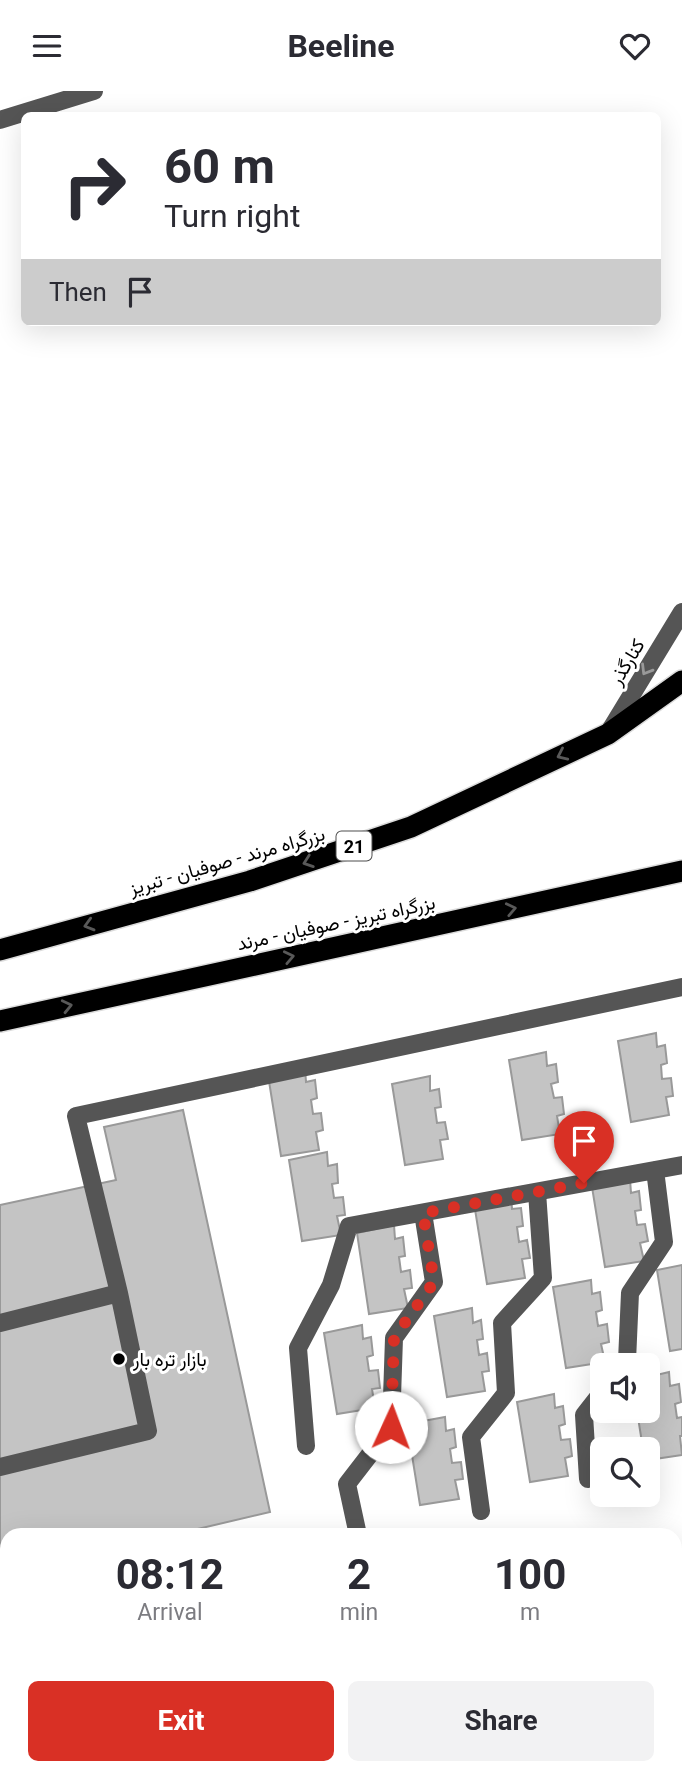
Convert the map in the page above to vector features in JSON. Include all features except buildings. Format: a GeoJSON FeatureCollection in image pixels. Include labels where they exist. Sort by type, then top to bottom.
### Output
{"type":"FeatureCollection","features":[{"type":"Feature","properties":{"kind":"highway","name":"بزرگراه مرند - صوفیان - تبریز"},"geometry":{"type":"LineString","coordinates":[[0,950],[250,881],[411,827],[608,734],[682,681]]}},
{"type":"Feature","properties":{"kind":"highway","name":"بزرگراه تبریز - صوفیان - مرند"},"geometry":{"type":"LineString","coordinates":[[0,1021],[682,871]]}},
{"type":"Feature","properties":{"kind":"street"},"geometry":{"type":"LineString","coordinates":[[26,112],[94,91]]}},
{"type":"Feature","properties":{"kind":"street"},"geometry":{"type":"LineString","coordinates":[[0,120],[21,114]]}},
{"type":"Feature","properties":{"kind":"street","name":"کنارگذر"},"geometry":{"type":"LineString","coordinates":[[608,734],[682,612]]}},
{"type":"Feature","properties":{"kind":"street"},"geometry":{"type":"LineString","coordinates":[[0,1467],[148,1431],[76,1116],[682,987]]}},
{"type":"Feature","properties":{"kind":"street"},"geometry":{"type":"LineString","coordinates":[[306,1446],[298,1348],[331,1285],[349,1226],[682,1165]]}},
{"type":"Feature","properties":{"kind":"street"},"geometry":{"type":"LineString","coordinates":[[627,1353],[630,1293],[663,1242],[655,1170]]}},
{"type":"Feature","properties":{"kind":"street"},"geometry":{"type":"LineString","coordinates":[[481,1511],[471,1437],[506,1393],[502,1323],[543,1278],[537,1192]]}},
{"type":"Feature","properties":{"kind":"street"},"geometry":{"type":"LineString","coordinates":[[356,1528],[347,1484],[391,1427],[394,1338],[434,1282],[423,1213]]}},
{"type":"Feature","properties":{"kind":"street"},"geometry":{"type":"LineString","coordinates":[[0,1323],[118,1293]]}},
{"type":"Feature","properties":{"kind":"street"},"geometry":{"type":"LineString","coordinates":[[588,1479],[584,1415],[590,1407]]}},
{"type":"Feature","properties":{"kind":"place","name":"بازار تره بار"},"geometry":{"type":"Point","coordinates":[119,1359]}},
{"type":"Feature","properties":{"kind":"route"},"geometry":{"type":"LineString","coordinates":[[391,1427],[394,1338],[434,1282],[423,1213],[584,1183]]}}]}
